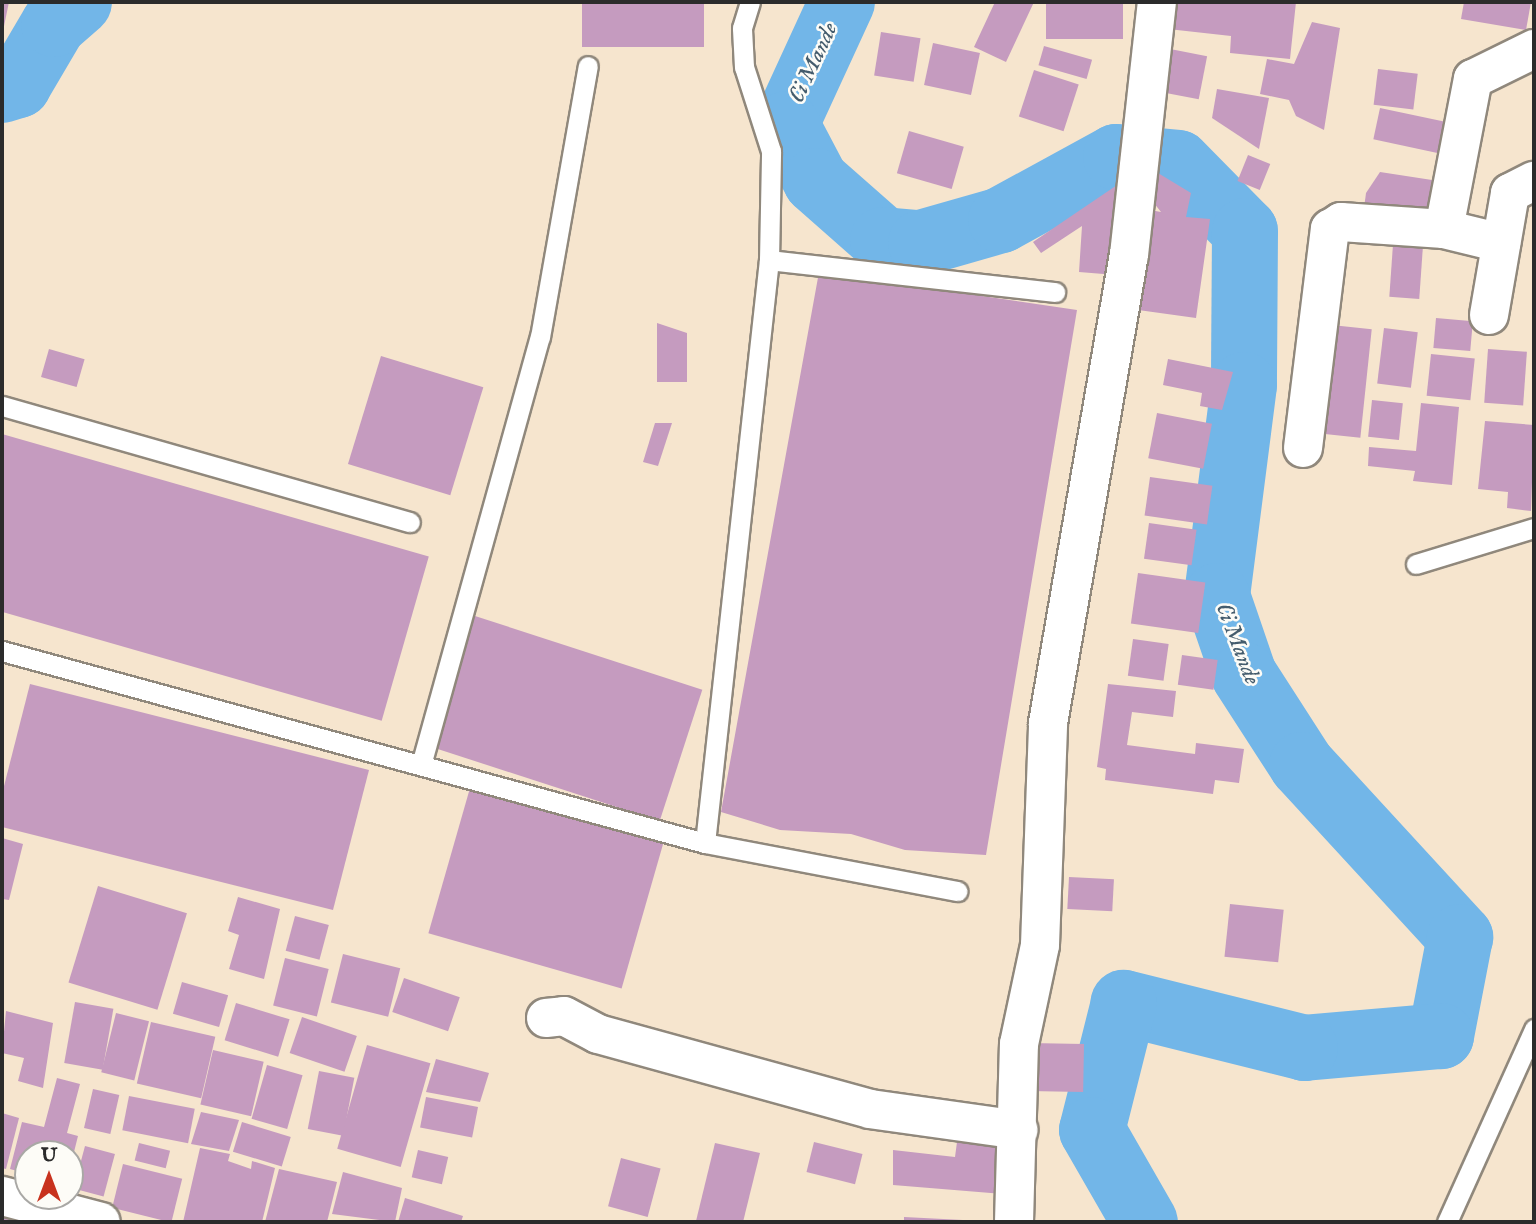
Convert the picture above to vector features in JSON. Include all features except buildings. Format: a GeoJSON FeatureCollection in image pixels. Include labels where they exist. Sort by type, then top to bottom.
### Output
{"type":"FeatureCollection","features":[{"type":"Feature","properties":{"kind":"street"},"geometry":{"type":"LineString","coordinates":[[1014,1222],[1019,1044],[1040,945],[1048,723],[1075,590],[1137,186],[1157,2]]}},
{"type":"Feature","properties":{"kind":"street"},"geometry":{"type":"LineString","coordinates":[[1444,229],[1468,89],[1481,71],[1534,49]]}},
{"type":"Feature","properties":{"kind":"street"},"geometry":{"type":"LineString","coordinates":[[1489,315],[1510,193],[1534,181]]}},
{"type":"Feature","properties":{"kind":"street"},"geometry":{"type":"LineString","coordinates":[[1303,448],[1330,229],[1341,222],[1444,229],[1501,243]]}},
{"type":"Feature","properties":{"kind":"street"},"geometry":{"type":"LineString","coordinates":[[546,1018],[564,1016],[598,1034],[870,1109],[1018,1130]]}},
{"type":"Feature","properties":{"kind":"street"},"geometry":{"type":"LineString","coordinates":[[2,1196],[101,1222]]}},
{"type":"Feature","properties":{"kind":"lane"},"geometry":{"type":"LineString","coordinates":[[705,843],[769,260],[771,151],[744,67],[742,28],[750,2]]}},
{"type":"Feature","properties":{"kind":"lane"},"geometry":{"type":"LineString","coordinates":[[421,765],[540,337],[588,66]]}},
{"type":"Feature","properties":{"kind":"lane"},"geometry":{"type":"LineString","coordinates":[[769,260],[1055,292]]}},
{"type":"Feature","properties":{"kind":"lane"},"geometry":{"type":"LineString","coordinates":[[2,406],[410,522]]}},
{"type":"Feature","properties":{"kind":"lane"},"geometry":{"type":"LineString","coordinates":[[1416,564],[1534,528]]}},
{"type":"Feature","properties":{"kind":"lane"},"geometry":{"type":"LineString","coordinates":[[2,651],[705,843],[957,891]]}},
{"type":"Feature","properties":{"kind":"lane"},"geometry":{"type":"LineString","coordinates":[[1447,1222],[1534,1029]]}},
{"type":"Feature","properties":{"kind":"waterway","name":"Ci Mande"},"geometry":{"type":"LineString","coordinates":[[2,90],[18,85],[54,24],[79,2]]}},
{"type":"Feature","properties":{"kind":"waterway","name":"Ci Mande"},"geometry":{"type":"LineString","coordinates":[[842,2],[786,124],[816,181],[883,240],[921,243],[1001,220],[1116,157],[1178,163],[1245,231],[1244,385],[1217,596],[1244,675],[1302,765],[1460,937],[1441,1036],[1305,1048],[1124,1003],[1092,1130],[1145,1222]]}}]}
